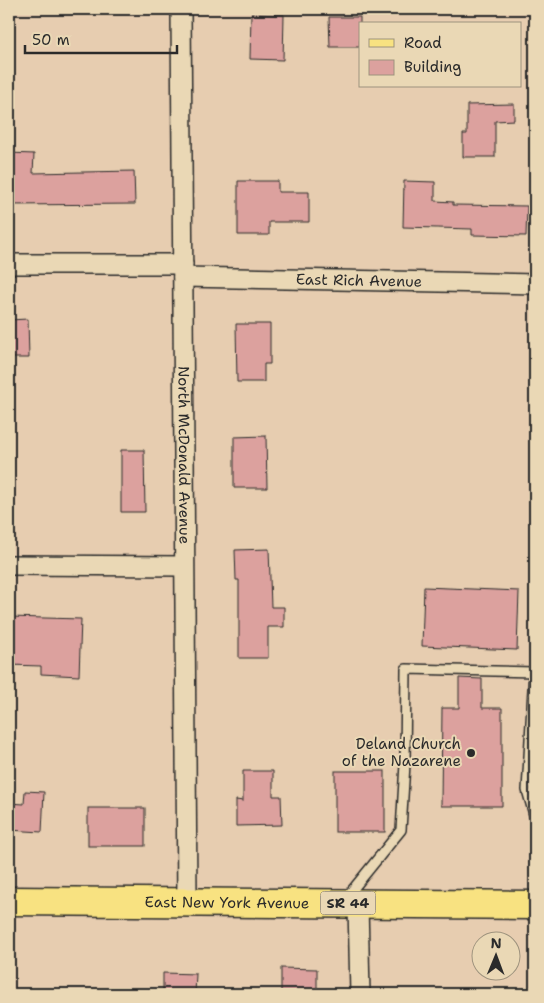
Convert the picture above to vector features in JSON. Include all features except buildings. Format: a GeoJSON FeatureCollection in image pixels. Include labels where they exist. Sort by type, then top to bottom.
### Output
{"type":"FeatureCollection","features":[{"type":"Feature","properties":{"kind":"main road","name":"East New York Avenue"},"geometry":{"type":"LineString","coordinates":[[9,901],[535,906]]}},
{"type":"Feature","properties":{"kind":"street","name":"North McDonald Avenue"},"geometry":{"type":"LineString","coordinates":[[181,9],[187,903]]}},
{"type":"Feature","properties":{"kind":"street","name":"East Rich Avenue"},"geometry":{"type":"LineString","coordinates":[[9,264],[535,284]]}},
{"type":"Feature","properties":{"kind":"street"},"geometry":{"type":"LineString","coordinates":[[9,565],[184,566]]}},
{"type":"Feature","properties":{"kind":"street"},"geometry":{"type":"LineString","coordinates":[[350,904],[360,994]]}},
{"type":"Feature","properties":{"kind":"lane"},"geometry":{"type":"LineString","coordinates":[[350,904],[401,830],[406,764],[406,669],[534,672],[527,790],[535,818]]}},
{"type":"Feature","properties":{"kind":"place","name":"Deland Church of the Nazarene"},"geometry":{"type":"Point","coordinates":[471,753]}}]}
